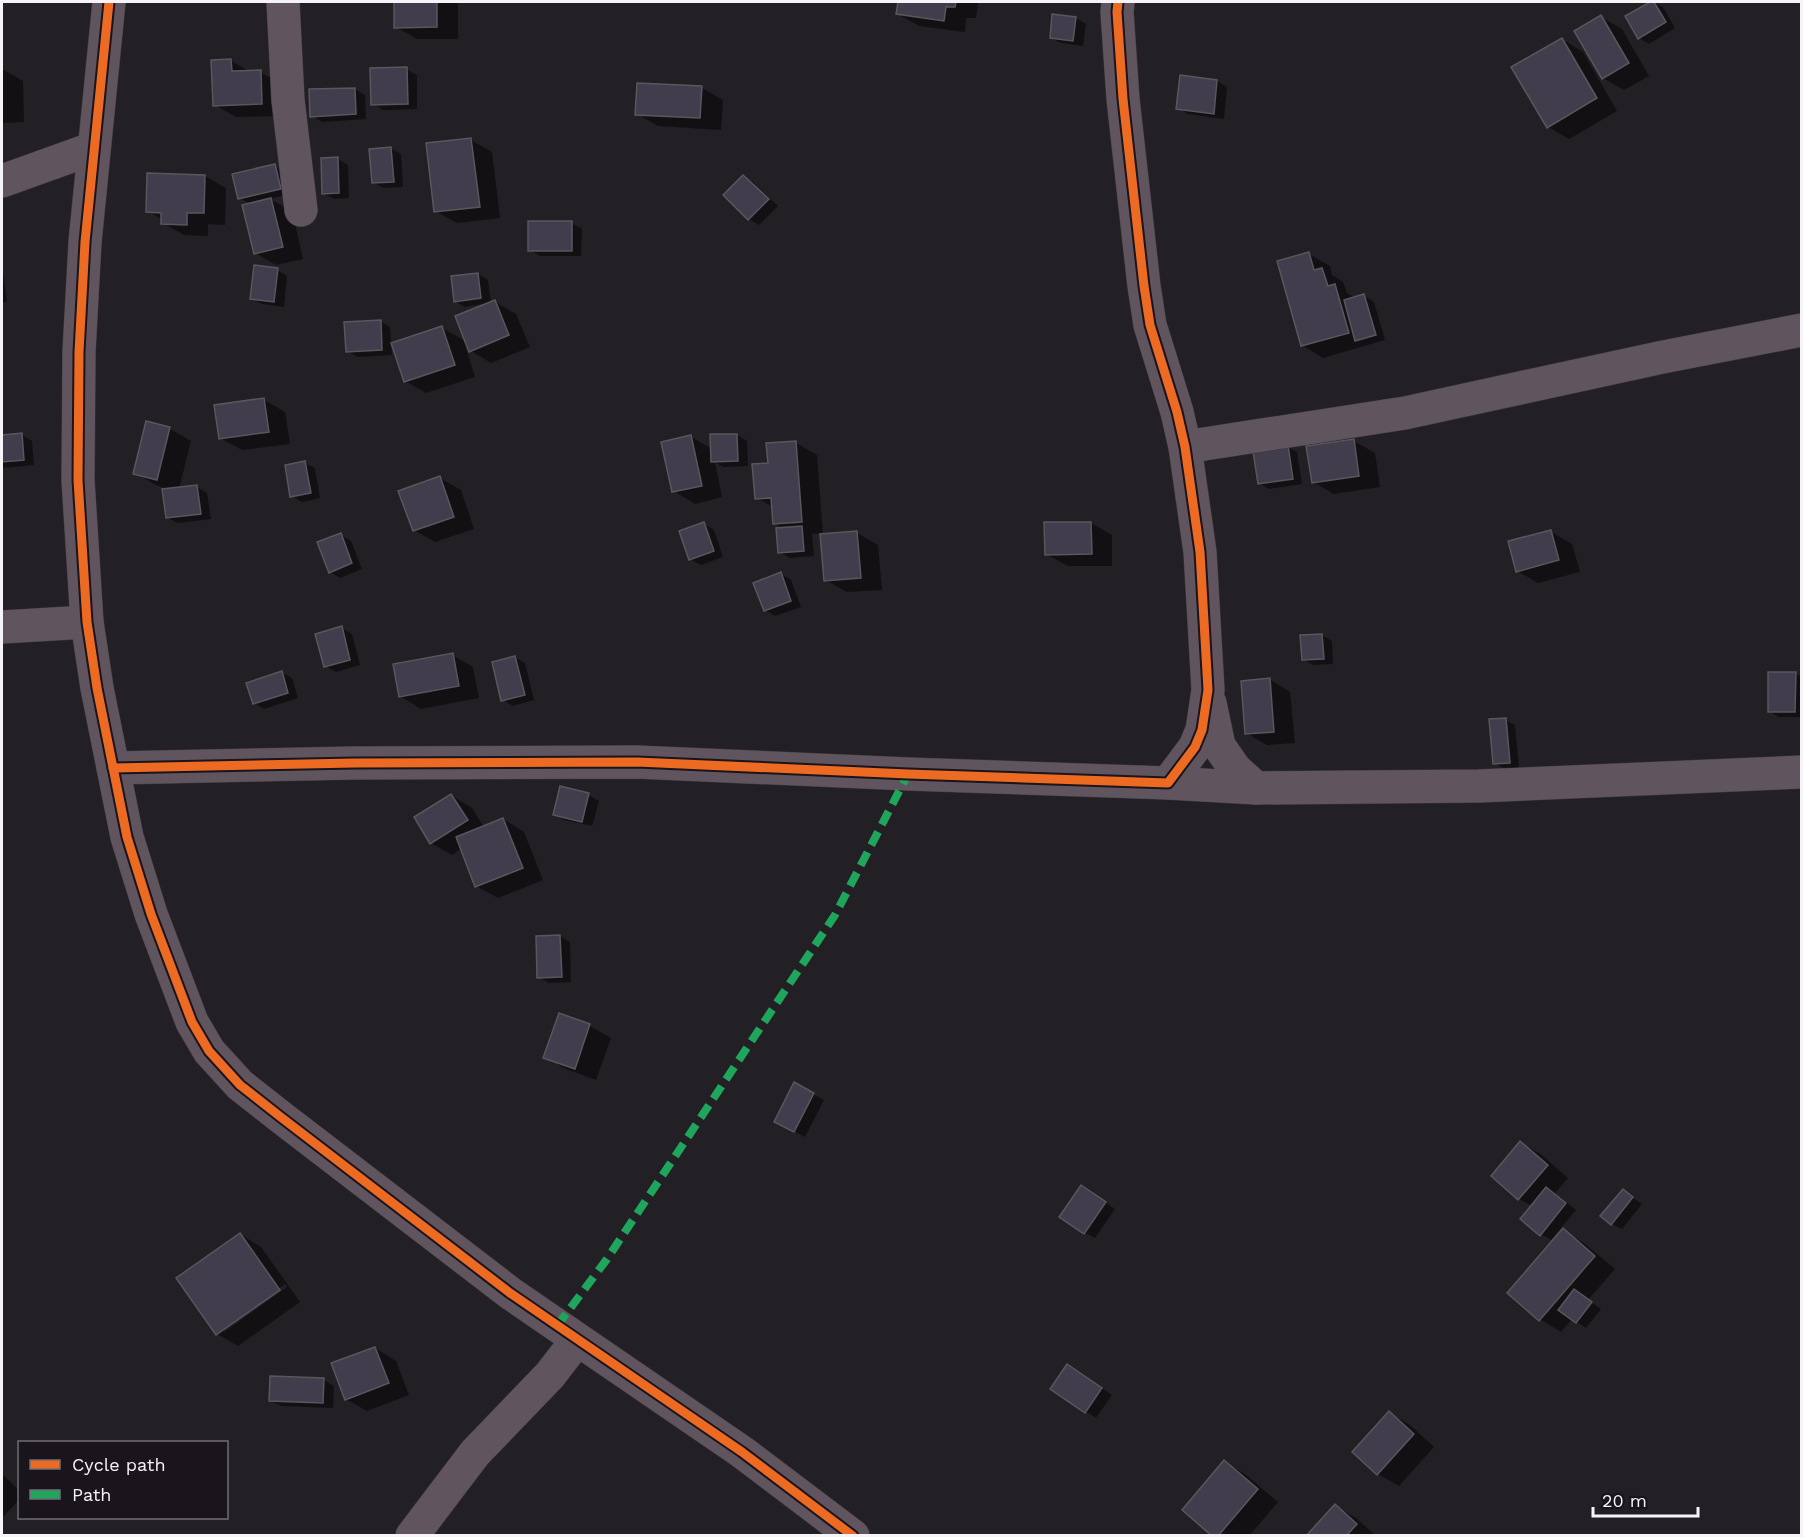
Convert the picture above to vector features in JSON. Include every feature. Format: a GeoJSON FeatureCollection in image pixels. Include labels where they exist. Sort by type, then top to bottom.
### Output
{"type":"FeatureCollection","features":[{"type":"Feature","properties":{"kind":"street"},"geometry":{"type":"LineString","coordinates":[[109,2],[85,242],[79,352],[78,480],[87,622],[97,688],[127,837],[151,914],[192,1022],[209,1051],[240,1085],[273,1112],[510,1293],[742,1452],[853,1536]]}},
{"type":"Feature","properties":{"kind":"street"},"geometry":{"type":"LineString","coordinates":[[283,2],[288,100],[301,210]]}},
{"type":"Feature","properties":{"kind":"street"},"geometry":{"type":"LineString","coordinates":[[1118,2],[1124,99],[1144,286],[1150,324],[1177,412],[1185,447],[1200,552],[1208,690],[1219,746],[1235,769],[1256,788]]}},
{"type":"Feature","properties":{"kind":"street"},"geometry":{"type":"LineString","coordinates":[[2,181],[94,148]]}},
{"type":"Feature","properties":{"kind":"street"},"geometry":{"type":"LineString","coordinates":[[1185,447],[1405,413],[1663,357],[1802,330]]}},
{"type":"Feature","properties":{"kind":"street"},"geometry":{"type":"LineString","coordinates":[[2,627],[87,622]]}},
{"type":"Feature","properties":{"kind":"street"},"geometry":{"type":"LineString","coordinates":[[1168,783],[1195,747],[1202,730],[1208,690]]}},
{"type":"Feature","properties":{"kind":"street"},"geometry":{"type":"LineString","coordinates":[[113,768],[355,763],[637,762],[1256,788],[1479,786],[1802,772]]}},
{"type":"Feature","properties":{"kind":"street"},"geometry":{"type":"LineString","coordinates":[[412,1536],[475,1453],[550,1375],[577,1340]]}},
{"type":"Feature","properties":{"kind":"building"},"geometry":{"type":"Polygon","coordinates":[[[394,2],[437,2],[437,27],[394,28],[394,2]]]}},
{"type":"Feature","properties":{"kind":"building"},"geometry":{"type":"Polygon","coordinates":[[[898,2],[956,2],[955,7],[946,7],[944,21],[896,14],[898,2]]]}},
{"type":"Feature","properties":{"kind":"building"},"geometry":{"type":"Polygon","coordinates":[[[1654,2],[1666,22],[1638,39],[1625,16],[1654,2]]]}},
{"type":"Feature","properties":{"kind":"building"},"geometry":{"type":"Polygon","coordinates":[[[1052,14],[1076,17],[1073,41],[1050,38],[1052,14]]]}},
{"type":"Feature","properties":{"kind":"building"},"geometry":{"type":"Polygon","coordinates":[[[1601,15],[1629,63],[1602,79],[1574,31],[1601,15]]]}},
{"type":"Feature","properties":{"kind":"building"},"geometry":{"type":"Polygon","coordinates":[[[1562,38],[1597,98],[1547,128],[1511,67],[1562,38]]]}},
{"type":"Feature","properties":{"kind":"building"},"geometry":{"type":"Polygon","coordinates":[[[231,59],[232,71],[261,70],[262,104],[213,106],[211,60],[231,59]]]}},
{"type":"Feature","properties":{"kind":"building"},"geometry":{"type":"Polygon","coordinates":[[[407,67],[408,104],[371,105],[370,68],[407,67]]]}},
{"type":"Feature","properties":{"kind":"building"},"geometry":{"type":"Polygon","coordinates":[[[1180,75],[1217,80],[1214,114],[1176,109],[1180,75]]]}},
{"type":"Feature","properties":{"kind":"building"},"geometry":{"type":"Polygon","coordinates":[[[637,83],[702,86],[700,118],[635,115],[637,83]]]}},
{"type":"Feature","properties":{"kind":"building"},"geometry":{"type":"Polygon","coordinates":[[[355,88],[356,114],[310,117],[309,89],[355,88]]]}},
{"type":"Feature","properties":{"kind":"building"},"geometry":{"type":"Polygon","coordinates":[[[471,138],[480,207],[434,212],[426,143],[471,138]]]}},
{"type":"Feature","properties":{"kind":"building"},"geometry":{"type":"Polygon","coordinates":[[[391,147],[394,182],[372,183],[369,149],[391,147]]]}},
{"type":"Feature","properties":{"kind":"building"},"geometry":{"type":"Polygon","coordinates":[[[338,157],[339,193],[322,194],[321,158],[338,157]]]}},
{"type":"Feature","properties":{"kind":"building"},"geometry":{"type":"Polygon","coordinates":[[[275,164],[281,189],[238,199],[232,174],[275,164]]]}},
{"type":"Feature","properties":{"kind":"building"},"geometry":{"type":"Polygon","coordinates":[[[147,173],[205,175],[204,213],[187,213],[187,225],[161,224],[161,213],[146,212],[147,173]]]}},
{"type":"Feature","properties":{"kind":"building"},"geometry":{"type":"Polygon","coordinates":[[[743,175],[769,199],[748,220],[723,195],[743,175]]]}},
{"type":"Feature","properties":{"kind":"building"},"geometry":{"type":"Polygon","coordinates":[[[271,198],[283,247],[254,254],[242,205],[271,198]]]}},
{"type":"Feature","properties":{"kind":"building"},"geometry":{"type":"Polygon","coordinates":[[[528,221],[572,221],[572,251],[528,251],[528,221]]]}},
{"type":"Feature","properties":{"kind":"building"},"geometry":{"type":"Polygon","coordinates":[[[1309,252],[1314,270],[1322,268],[1328,286],[1335,284],[1349,333],[1301,346],[1277,261],[1309,252]]]}},
{"type":"Feature","properties":{"kind":"building"},"geometry":{"type":"Polygon","coordinates":[[[254,265],[278,268],[274,302],[250,299],[254,265]]]}},
{"type":"Feature","properties":{"kind":"building"},"geometry":{"type":"Polygon","coordinates":[[[478,273],[481,298],[454,302],[451,276],[478,273]]]}},
{"type":"Feature","properties":{"kind":"building"},"geometry":{"type":"Polygon","coordinates":[[[1364,294],[1376,335],[1355,341],[1344,300],[1364,294]]]}},
{"type":"Feature","properties":{"kind":"building"},"geometry":{"type":"Polygon","coordinates":[[[495,300],[509,335],[469,352],[455,316],[495,300]]]}},
{"type":"Feature","properties":{"kind":"building"},"geometry":{"type":"Polygon","coordinates":[[[381,320],[382,350],[346,352],[344,322],[381,320]]]}},
{"type":"Feature","properties":{"kind":"building"},"geometry":{"type":"Polygon","coordinates":[[[442,326],[455,365],[404,382],[391,343],[442,326]]]}},
{"type":"Feature","properties":{"kind":"building"},"geometry":{"type":"Polygon","coordinates":[[[264,398],[269,432],[219,439],[214,405],[264,398]]]}},
{"type":"Feature","properties":{"kind":"building"},"geometry":{"type":"Polygon","coordinates":[[[146,421],[170,427],[157,480],[133,474],[146,421]]]}},
{"type":"Feature","properties":{"kind":"building"},"geometry":{"type":"Polygon","coordinates":[[[22,433],[24,460],[2,462],[2,435],[22,433]]]}},
{"type":"Feature","properties":{"kind":"building"},"geometry":{"type":"Polygon","coordinates":[[[710,434],[737,434],[738,461],[711,462],[710,434]]]}},
{"type":"Feature","properties":{"kind":"building"},"geometry":{"type":"Polygon","coordinates":[[[691,435],[702,486],[672,492],[661,442],[691,435]]]}},
{"type":"Feature","properties":{"kind":"building"},"geometry":{"type":"Polygon","coordinates":[[[1354,439],[1359,476],[1312,483],[1306,446],[1354,439]]]}},
{"type":"Feature","properties":{"kind":"building"},"geometry":{"type":"Polygon","coordinates":[[[796,441],[802,522],[773,524],[771,498],[755,499],[752,464],[768,463],[766,443],[796,441]]]}},
{"type":"Feature","properties":{"kind":"building"},"geometry":{"type":"Polygon","coordinates":[[[1288,445],[1293,479],[1258,484],[1253,451],[1288,445]]]}},
{"type":"Feature","properties":{"kind":"building"},"geometry":{"type":"Polygon","coordinates":[[[305,461],[311,493],[290,497],[285,465],[305,461]]]}},
{"type":"Feature","properties":{"kind":"building"},"geometry":{"type":"Polygon","coordinates":[[[440,476],[454,517],[413,531],[398,491],[440,476]]]}},
{"type":"Feature","properties":{"kind":"building"},"geometry":{"type":"Polygon","coordinates":[[[197,485],[201,514],[166,518],[162,489],[197,485]]]}},
{"type":"Feature","properties":{"kind":"building"},"geometry":{"type":"Polygon","coordinates":[[[704,522],[714,551],[689,560],[679,531],[704,522]]]}},
{"type":"Feature","properties":{"kind":"building"},"geometry":{"type":"Polygon","coordinates":[[[1044,522],[1091,522],[1092,554],[1045,555],[1044,522]]]}},
{"type":"Feature","properties":{"kind":"building"},"geometry":{"type":"Polygon","coordinates":[[[802,526],[804,551],[778,553],[776,528],[802,526]]]}},
{"type":"Feature","properties":{"kind":"building"},"geometry":{"type":"Polygon","coordinates":[[[1551,530],[1559,560],[1516,572],[1508,541],[1551,530]]]}},
{"type":"Feature","properties":{"kind":"building"},"geometry":{"type":"Polygon","coordinates":[[[857,531],[861,578],[824,581],[820,534],[857,531]]]}},
{"type":"Feature","properties":{"kind":"building"},"geometry":{"type":"Polygon","coordinates":[[[341,533],[352,563],[329,573],[317,542],[341,533]]]}},
{"type":"Feature","properties":{"kind":"building"},"geometry":{"type":"Polygon","coordinates":[[[781,572],[791,601],[764,611],[753,583],[781,572]]]}},
{"type":"Feature","properties":{"kind":"building"},"geometry":{"type":"Polygon","coordinates":[[[342,626],[350,660],[324,667],[315,634],[342,626]]]}},
{"type":"Feature","properties":{"kind":"building"},"geometry":{"type":"Polygon","coordinates":[[[1322,634],[1324,659],[1302,660],[1300,635],[1322,634]]]}},
{"type":"Feature","properties":{"kind":"building"},"geometry":{"type":"Polygon","coordinates":[[[453,653],[459,686],[399,697],[393,664],[453,653]]]}},
{"type":"Feature","properties":{"kind":"building"},"geometry":{"type":"Polygon","coordinates":[[[515,656],[525,695],[501,701],[492,662],[515,656]]]}},
{"type":"Feature","properties":{"kind":"building"},"geometry":{"type":"Polygon","coordinates":[[[282,671],[288,693],[253,704],[246,683],[282,671]]]}},
{"type":"Feature","properties":{"kind":"building"},"geometry":{"type":"Polygon","coordinates":[[[1768,672],[1796,672],[1795,712],[1768,712],[1768,672]]]}},
{"type":"Feature","properties":{"kind":"building"},"geometry":{"type":"Polygon","coordinates":[[[1270,678],[1274,732],[1245,734],[1241,681],[1270,678]]]}},
{"type":"Feature","properties":{"kind":"building"},"geometry":{"type":"Polygon","coordinates":[[[1506,718],[1510,763],[1493,764],[1489,719],[1506,718]]]}},
{"type":"Feature","properties":{"kind":"building"},"geometry":{"type":"Polygon","coordinates":[[[560,786],[589,793],[582,822],[553,815],[560,786]]]}},
{"type":"Feature","properties":{"kind":"building"},"geometry":{"type":"Polygon","coordinates":[[[451,794],[468,820],[430,844],[414,817],[451,794]]]}},
{"type":"Feature","properties":{"kind":"building"},"geometry":{"type":"Polygon","coordinates":[[[503,818],[523,868],[475,887],[456,837],[503,818]]]}},
{"type":"Feature","properties":{"kind":"building"},"geometry":{"type":"Polygon","coordinates":[[[560,935],[562,977],[537,978],[536,936],[560,935]]]}},
{"type":"Feature","properties":{"kind":"building"},"geometry":{"type":"Polygon","coordinates":[[[559,1013],[590,1024],[575,1069],[543,1058],[559,1013]]]}},
{"type":"Feature","properties":{"kind":"building"},"geometry":{"type":"Polygon","coordinates":[[[794,1082],[814,1093],[794,1132],[774,1122],[794,1082]]]}},
{"type":"Feature","properties":{"kind":"building"},"geometry":{"type":"Polygon","coordinates":[[[1520,1141],[1548,1165],[1518,1200],[1491,1176],[1520,1141]]]}},
{"type":"Feature","properties":{"kind":"building"},"geometry":{"type":"Polygon","coordinates":[[[1081,1185],[1106,1202],[1084,1234],[1059,1217],[1081,1185]]]}},
{"type":"Feature","properties":{"kind":"building"},"geometry":{"type":"Polygon","coordinates":[[[1546,1187],[1566,1203],[1540,1236],[1520,1219],[1546,1187]]]}},
{"type":"Feature","properties":{"kind":"building"},"geometry":{"type":"Polygon","coordinates":[[[1623,1189],[1633,1197],[1611,1225],[1600,1216],[1623,1189]]]}},
{"type":"Feature","properties":{"kind":"building"},"geometry":{"type":"Polygon","coordinates":[[[1563,1228],[1595,1256],[1539,1321],[1507,1293],[1563,1228]]]}},
{"type":"Feature","properties":{"kind":"building"},"geometry":{"type":"Polygon","coordinates":[[[240,1233],[280,1290],[216,1335],[176,1278],[240,1233]]]}},
{"type":"Feature","properties":{"kind":"building"},"geometry":{"type":"Polygon","coordinates":[[[1574,1289],[1592,1302],[1576,1323],[1558,1310],[1574,1289]]]}},
{"type":"Feature","properties":{"kind":"building"},"geometry":{"type":"Polygon","coordinates":[[[375,1347],[389,1383],[345,1400],[331,1363],[375,1347]]]}},
{"type":"Feature","properties":{"kind":"building"},"geometry":{"type":"Polygon","coordinates":[[[1067,1364],[1102,1388],[1085,1413],[1050,1389],[1067,1364]]]}},
{"type":"Feature","properties":{"kind":"building"},"geometry":{"type":"Polygon","coordinates":[[[270,1376],[324,1378],[323,1403],[269,1401],[270,1376]]]}},
{"type":"Feature","properties":{"kind":"building"},"geometry":{"type":"Polygon","coordinates":[[[1389,1411],[1414,1434],[1377,1475],[1352,1452],[1389,1411]]]}},
{"type":"Feature","properties":{"kind":"building"},"geometry":{"type":"Polygon","coordinates":[[[1224,1460],[1258,1489],[1218,1536],[1212,1536],[1182,1510],[1224,1460]]]}},
{"type":"Feature","properties":{"kind":"building"},"geometry":{"type":"Polygon","coordinates":[[[1335,1504],[1357,1524],[1346,1536],[1306,1536],[1335,1504]]]}},
{"type":"Feature","properties":{"kind":"marked path"},"geometry":{"type":"LineString","coordinates":[[557,1326],[607,1259],[835,915],[908,774]]}},
{"type":"Feature","properties":{"kind":"cycle path"},"geometry":{"type":"LineString","coordinates":[[109,2],[85,242],[79,352],[78,480],[87,622],[97,688],[127,837],[151,914],[192,1022],[209,1051],[240,1085],[282,1118],[510,1293],[742,1452],[853,1536]]}},
{"type":"Feature","properties":{"kind":"cycle path"},"geometry":{"type":"LineString","coordinates":[[113,768],[355,763],[637,762],[1168,783],[1195,747],[1202,730],[1208,690],[1200,552],[1185,447],[1177,412],[1150,325],[1144,286],[1123,99],[1118,2]]}}]}
